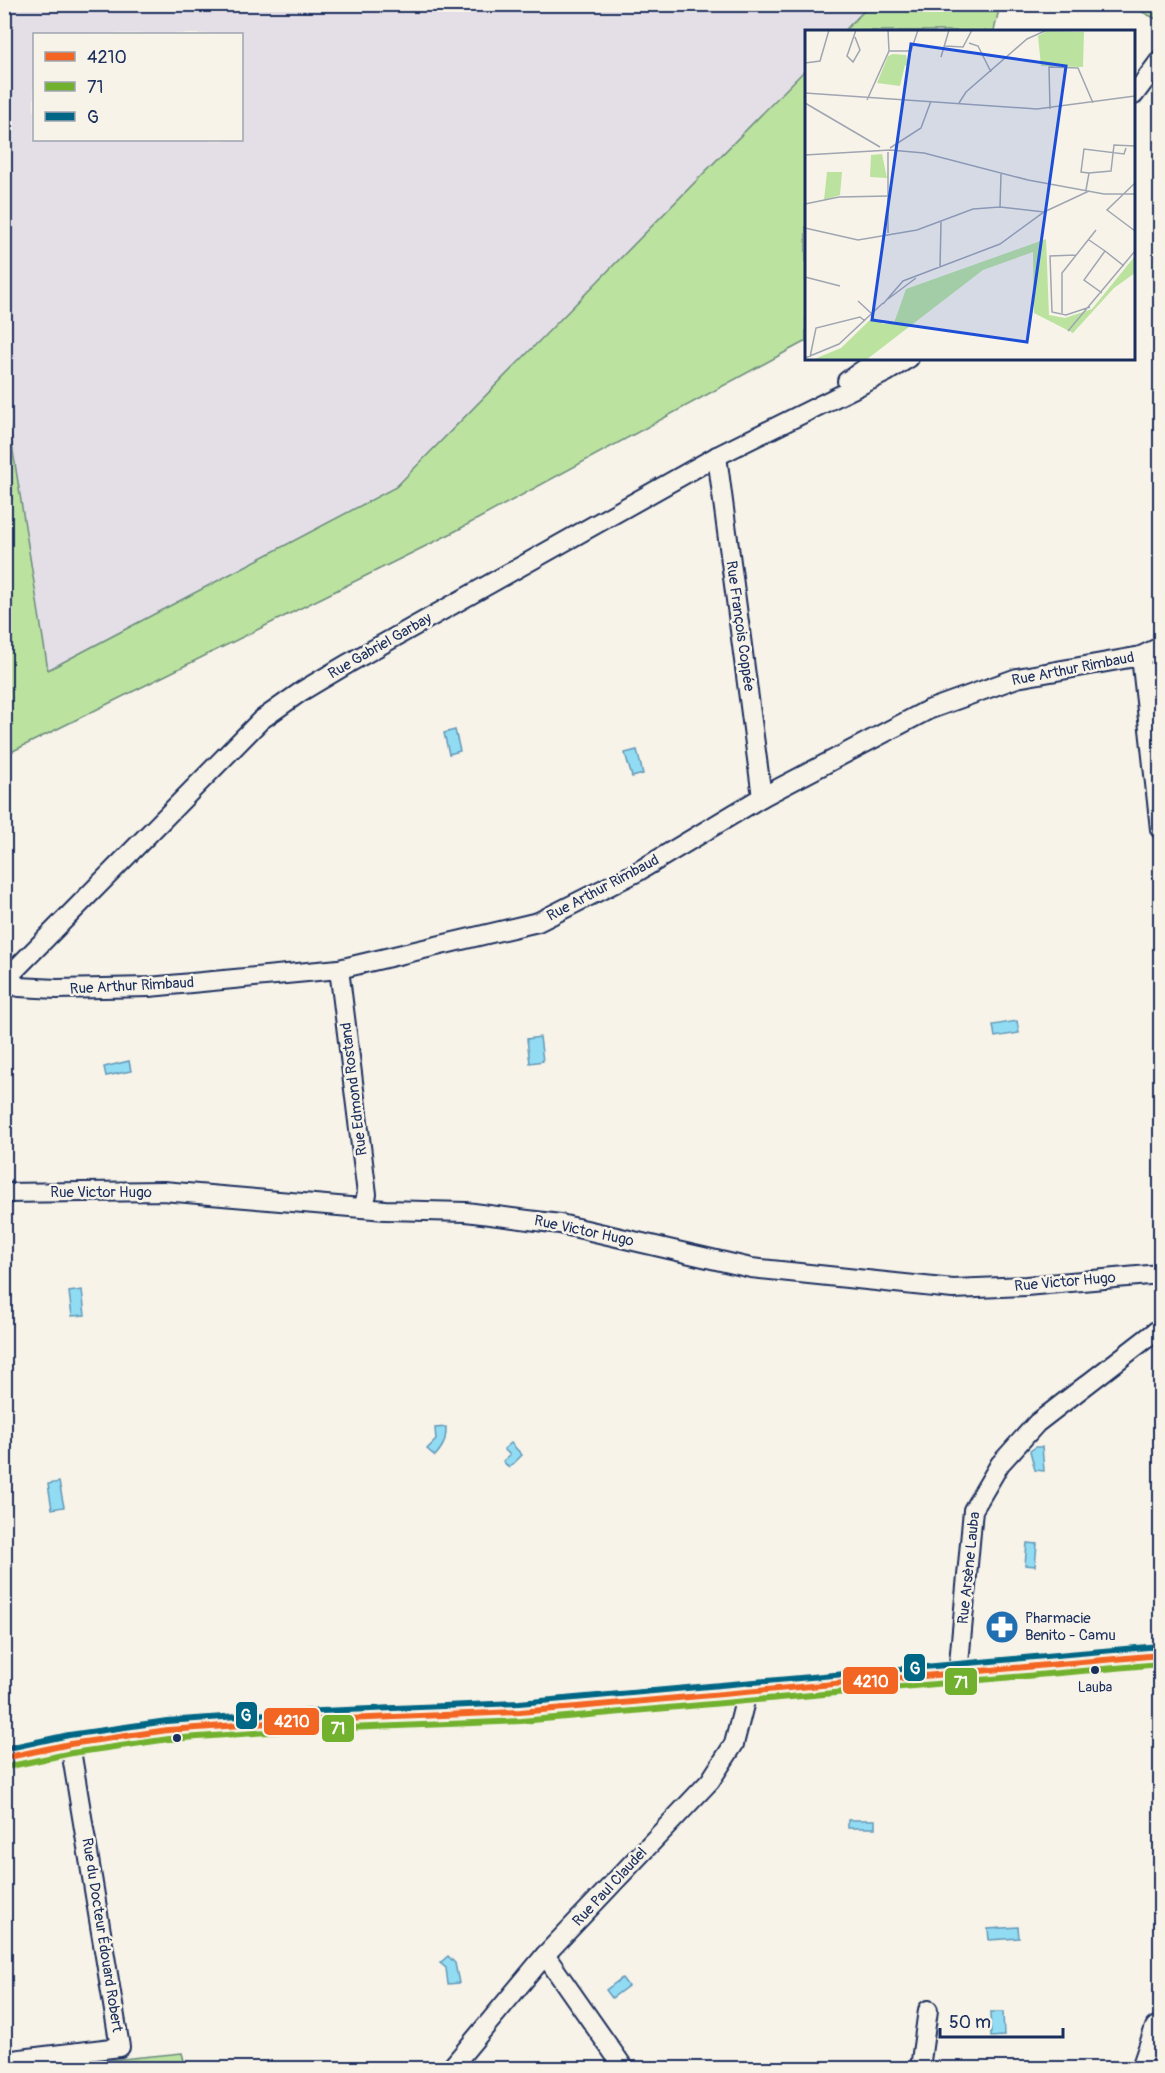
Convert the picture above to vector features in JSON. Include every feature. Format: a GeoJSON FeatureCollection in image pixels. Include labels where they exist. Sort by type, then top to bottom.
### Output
{"type":"FeatureCollection","features":[{"type":"Feature","properties":{"kind":"street"},"geometry":{"type":"LineString","coordinates":[[1135,93],[1161,60]]}},
{"type":"Feature","properties":{"kind":"street","name":"Rue Gabriel Garbay"},"geometry":{"type":"LineString","coordinates":[[823,402],[834,390],[877,360]]}},
{"type":"Feature","properties":{"kind":"street","name":"Rue Gabriel Garbay"},"geometry":{"type":"LineString","coordinates":[[7,980],[261,720],[302,691],[717,456],[887,372],[906,360]]}},
{"type":"Feature","properties":{"kind":"street","name":"Rue François Coppée"},"geometry":{"type":"LineString","coordinates":[[717,456],[762,796]]}},
{"type":"Feature","properties":{"kind":"street","name":"Rue Arthur Rimbaud"},"geometry":{"type":"LineString","coordinates":[[7,980],[19,987],[57,989],[149,987],[339,969],[538,922],[637,872],[762,796],[928,710],[1017,678],[1141,656],[1161,647]]}},
{"type":"Feature","properties":{"kind":"street"},"geometry":{"type":"LineString","coordinates":[[1141,656],[1161,829]]}},
{"type":"Feature","properties":{"kind":"street","name":"Rue Edmond Rostand"},"geometry":{"type":"LineString","coordinates":[[339,969],[367,1194],[363,1208]]}},
{"type":"Feature","properties":{"kind":"street","name":"Rue Victor Hugo"},"geometry":{"type":"LineString","coordinates":[[4,1193],[163,1191],[363,1208],[466,1212],[560,1224],[751,1269],[953,1289],[1026,1286],[1161,1274]]}},
{"type":"Feature","properties":{"kind":"street","name":"Rue Arsène Lauba"},"geometry":{"type":"LineString","coordinates":[[958,1674],[973,1510],[1000,1464],[1037,1423],[1161,1328]]}},
{"type":"Feature","properties":{"kind":"street"},"geometry":{"type":"LineString","coordinates":[[4,1758],[70,1744],[168,1730],[307,1721],[520,1712],[1161,1655]]}},
{"type":"Feature","properties":{"kind":"street","name":"Rue Paul Claudel"},"geometry":{"type":"LineString","coordinates":[[451,2068],[545,1955],[710,1781],[734,1744],[747,1693]]}},
{"type":"Feature","properties":{"kind":"street","name":"Rue du Docteur Édouard Robert"},"geometry":{"type":"LineString","coordinates":[[4,2061],[120,2047],[70,1744]]}},
{"type":"Feature","properties":{"kind":"street"},"geometry":{"type":"LineString","coordinates":[[545,1955],[624,2068]]}},
{"type":"Feature","properties":{"kind":"street"},"geometry":{"type":"LineString","coordinates":[[920,2068],[928,2010]]}},
{"type":"Feature","properties":{"kind":"street"},"geometry":{"type":"LineString","coordinates":[[1141,2068],[1155,2027],[1161,2024]]}},
{"type":"Feature","properties":{"kind":"shaded area"},"geometry":{"type":"Polygon","coordinates":[[[4,5],[870,5],[845,30],[805,30],[805,70],[396,487],[47,671],[5,401],[4,5]]]}},
{"type":"Feature","properties":{"kind":"green space"},"geometry":{"type":"Polygon","coordinates":[[[870,4],[1000,5],[994,30],[845,30],[870,4]]]}},
{"type":"Feature","properties":{"kind":"green space"},"geometry":{"type":"Polygon","coordinates":[[[1129,5],[1160,5],[1160,21],[1129,5]]]}},
{"type":"Feature","properties":{"kind":"green space"},"geometry":{"type":"Polygon","coordinates":[[[805,70],[805,342],[450,534],[5,755],[5,401],[48,670],[396,487],[805,70]]]}},
{"type":"Feature","properties":{"kind":"green space"},"geometry":{"type":"Polygon","coordinates":[[[182,2053],[186,2068],[31,2068],[182,2053]]]}},
{"type":"Feature","properties":{"kind":"water"},"geometry":{"type":"Polygon","coordinates":[[[455,730],[460,751],[449,754],[444,733],[455,730]]]}},
{"type":"Feature","properties":{"kind":"water"},"geometry":{"type":"Polygon","coordinates":[[[637,750],[643,774],[632,777],[625,753],[637,750]]]}},
{"type":"Feature","properties":{"kind":"water"},"geometry":{"type":"Polygon","coordinates":[[[1017,1021],[1019,1033],[995,1037],[993,1025],[1017,1021]]]}},
{"type":"Feature","properties":{"kind":"water"},"geometry":{"type":"Polygon","coordinates":[[[540,1037],[543,1061],[530,1063],[527,1039],[540,1037]]]}},
{"type":"Feature","properties":{"kind":"water"},"geometry":{"type":"Polygon","coordinates":[[[129,1061],[131,1071],[106,1076],[104,1067],[129,1061]]]}},
{"type":"Feature","properties":{"kind":"water"},"geometry":{"type":"Polygon","coordinates":[[[82,1290],[85,1315],[72,1316],[69,1292],[82,1290]]]}},
{"type":"Feature","properties":{"kind":"water"},"geometry":{"type":"Polygon","coordinates":[[[446,1427],[444,1443],[435,1456],[427,1449],[436,1440],[435,1428],[446,1427]]]}},
{"type":"Feature","properties":{"kind":"water"},"geometry":{"type":"Polygon","coordinates":[[[511,1443],[522,1455],[509,1468],[503,1461],[510,1455],[504,1449],[511,1443]]]}},
{"type":"Feature","properties":{"kind":"water"},"geometry":{"type":"Polygon","coordinates":[[[1036,1447],[1042,1447],[1044,1471],[1035,1470],[1030,1451],[1036,1447]]]}},
{"type":"Feature","properties":{"kind":"water"},"geometry":{"type":"Polygon","coordinates":[[[59,1482],[64,1507],[52,1509],[48,1484],[59,1482]]]}},
{"type":"Feature","properties":{"kind":"water"},"geometry":{"type":"Polygon","coordinates":[[[1027,1543],[1037,1544],[1035,1566],[1025,1565],[1027,1543]]]}},
{"type":"Feature","properties":{"kind":"water"},"geometry":{"type":"Polygon","coordinates":[[[848,1820],[875,1820],[875,1828],[848,1828],[848,1820]]]}},
{"type":"Feature","properties":{"kind":"water"},"geometry":{"type":"Polygon","coordinates":[[[1018,1927],[1019,1938],[989,1940],[988,1929],[1018,1927]]]}},
{"type":"Feature","properties":{"kind":"water"},"geometry":{"type":"Polygon","coordinates":[[[448,1956],[455,1963],[459,1983],[448,1984],[446,1968],[440,1963],[448,1956]]]}},
{"type":"Feature","properties":{"kind":"water"},"geometry":{"type":"Polygon","coordinates":[[[622,1978],[628,1986],[612,1998],[606,1990],[622,1978]]]}},
{"type":"Feature","properties":{"kind":"water"},"geometry":{"type":"Polygon","coordinates":[[[990,2012],[1003,2012],[1004,2036],[991,2037],[990,2012]]]}},
{"type":"Feature","properties":{"kind":"transit line","name":"G"},"geometry":{"type":"LineString","coordinates":[[4,1749],[69,1735],[167,1721],[297,1712],[519,1703],[1159,1646]]}},
{"type":"Feature","properties":{"kind":"transit line","name":"4210"},"geometry":{"type":"LineString","coordinates":[[4,1758],[70,1744],[168,1730],[297,1721],[520,1712],[1160,1655]]}},
{"type":"Feature","properties":{"kind":"transit line","name":"71"},"geometry":{"type":"LineString","coordinates":[[6,1767],[72,1753],[169,1739],[297,1730],[521,1721],[1160,1664]]}},
{"type":"Feature","properties":{"kind":"place","name":"Pharmacie Benito - Camu"},"geometry":{"type":"Point","coordinates":[1002,1627]}},
{"type":"Feature","properties":{"kind":"place","name":"Lauba"},"geometry":{"type":"Point","coordinates":[1095,1670]}}]}
